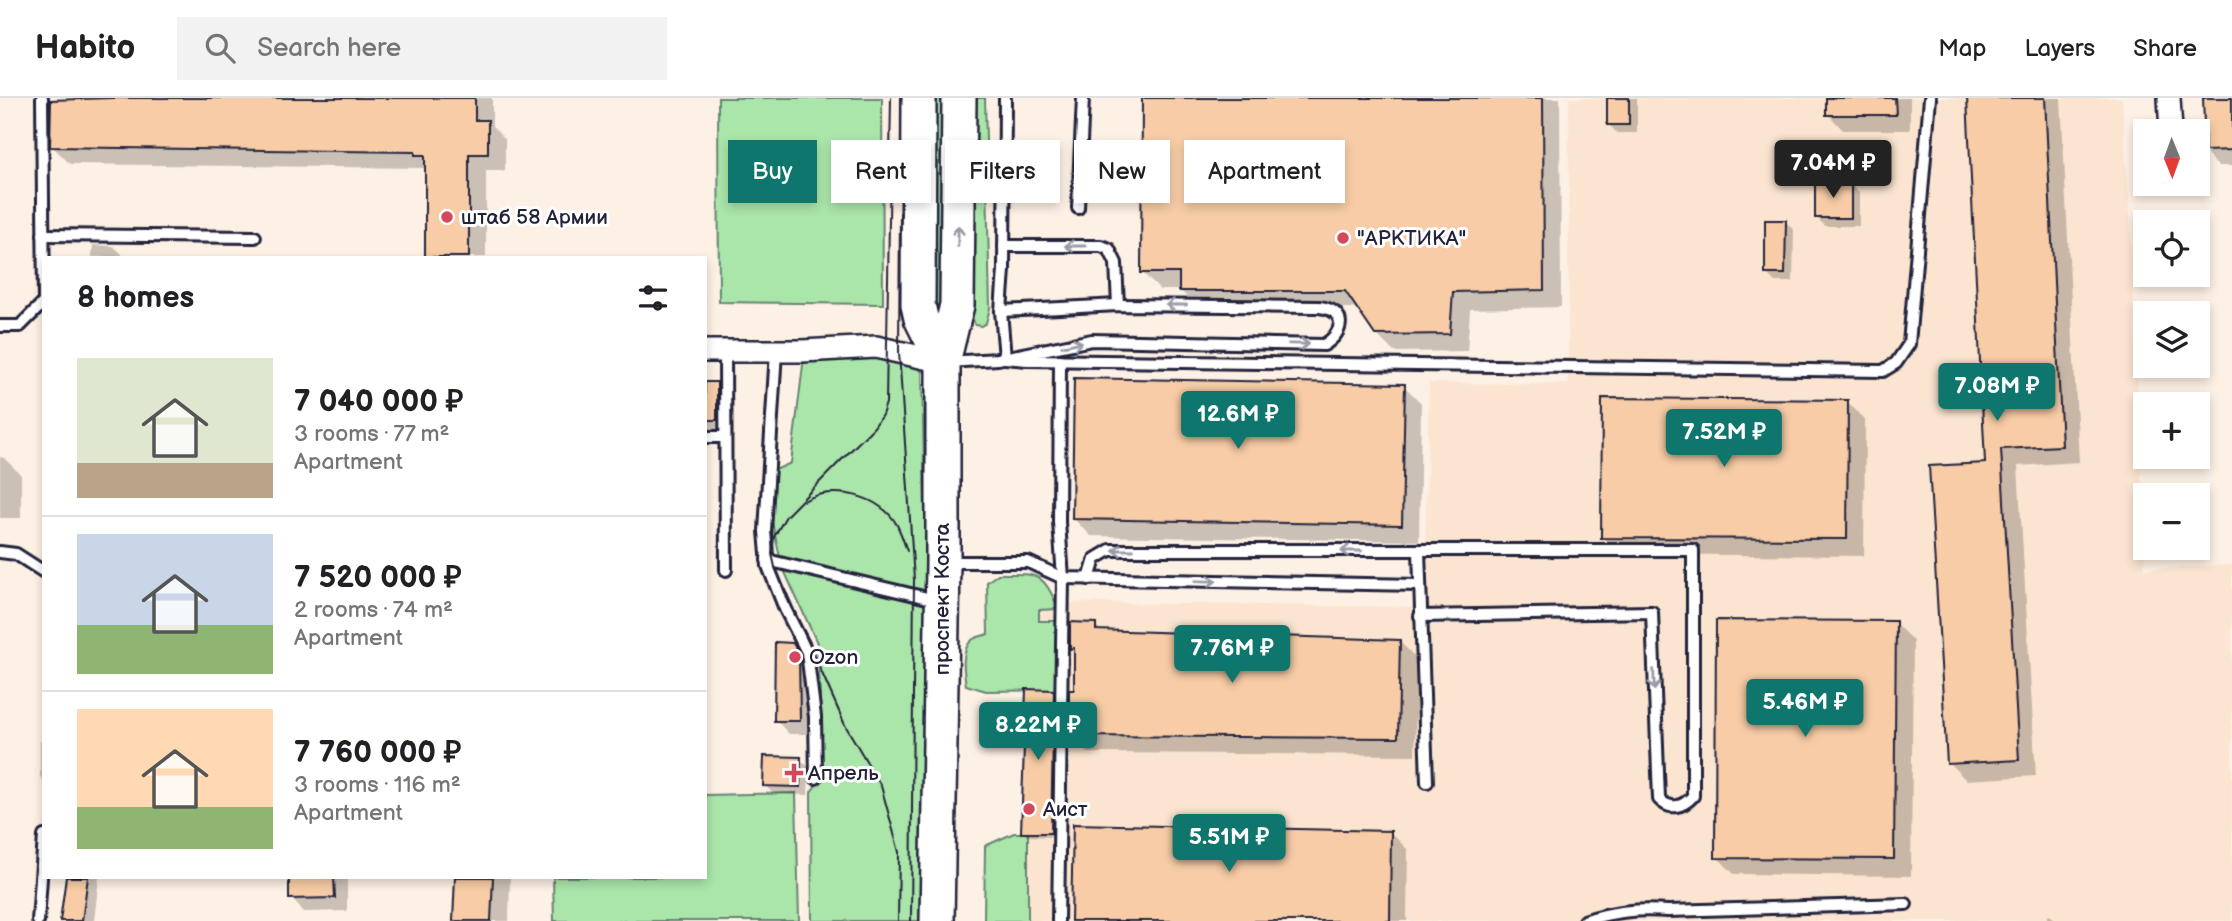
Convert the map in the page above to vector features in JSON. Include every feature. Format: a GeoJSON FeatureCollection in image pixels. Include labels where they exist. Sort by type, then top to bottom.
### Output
{"type":"FeatureCollection","features":[{"type":"Feature","properties":{"kind":"main road","name":"проспект Коста"},"geometry":{"type":"LineString","coordinates":[[919,98],[918,305],[921,318],[943,362]]}},
{"type":"Feature","properties":{"kind":"main road","name":"проспект Коста"},"geometry":{"type":"LineString","coordinates":[[937,921],[943,562],[943,362],[957,305],[960,98]]}},
{"type":"Feature","properties":{"kind":"street"},"geometry":{"type":"LineString","coordinates":[[2169,98],[2171,119]]}},
{"type":"Feature","properties":{"kind":"street"},"geometry":{"type":"LineString","coordinates":[[715,351],[876,347],[943,362]]}},
{"type":"Feature","properties":{"kind":"lane"},"geometry":{"type":"LineString","coordinates":[[42,98],[43,256]]}},
{"type":"Feature","properties":{"kind":"lane"},"geometry":{"type":"LineString","coordinates":[[1005,98],[1001,311],[1005,358]]}},
{"type":"Feature","properties":{"kind":"lane"},"geometry":{"type":"LineString","coordinates":[[1078,208],[1083,98]]}},
{"type":"Feature","properties":{"kind":"lane"},"geometry":{"type":"LineString","coordinates":[[1005,358],[1883,371],[1896,363],[1909,344],[1930,98]]}},
{"type":"Feature","properties":{"kind":"lane"},"geometry":{"type":"LineString","coordinates":[[43,235],[255,237]]}},
{"type":"Feature","properties":{"kind":"lane"},"geometry":{"type":"LineString","coordinates":[[1004,246],[1101,246],[1109,249],[1116,263],[1118,305]]}},
{"type":"Feature","properties":{"kind":"lane"},"geometry":{"type":"LineString","coordinates":[[0,326],[20,326],[42,304]]}},
{"type":"Feature","properties":{"kind":"lane"},"geometry":{"type":"LineString","coordinates":[[943,362],[1005,358],[1091,340],[1324,345],[1336,338],[1340,327],[1337,315],[1329,308],[1319,306],[1118,305],[1001,311]]}},
{"type":"Feature","properties":{"kind":"lane"},"geometry":{"type":"LineString","coordinates":[[715,351],[725,437],[726,570]]}},
{"type":"Feature","properties":{"kind":"lane"},"geometry":{"type":"LineString","coordinates":[[776,351],[765,531],[767,560],[785,608],[807,652],[815,717],[816,778]]}},
{"type":"Feature","properties":{"kind":"lane"},"geometry":{"type":"LineString","coordinates":[[1058,921],[1063,578],[1059,522],[1060,360]]}},
{"type":"Feature","properties":{"kind":"lane"},"geometry":{"type":"LineString","coordinates":[[707,437],[725,437]]}},
{"type":"Feature","properties":{"kind":"lane"},"geometry":{"type":"LineString","coordinates":[[1089,579],[1095,559],[1110,550],[1693,550],[1693,796],[1685,804],[1672,806],[1664,805],[1659,799],[1652,612],[1420,616]]}},
{"type":"Feature","properties":{"kind":"lane"},"geometry":{"type":"LineString","coordinates":[[1419,551],[1427,782]]}},
{"type":"Feature","properties":{"kind":"lane"},"geometry":{"type":"LineString","coordinates":[[0,552],[16,554],[42,571]]}},
{"type":"Feature","properties":{"kind":"lane"},"geometry":{"type":"LineString","coordinates":[[767,560],[942,602]]}},
{"type":"Feature","properties":{"kind":"lane"},"geometry":{"type":"LineString","coordinates":[[943,562],[1028,562],[1063,578],[1419,585]]}},
{"type":"Feature","properties":{"kind":"lane"},"geometry":{"type":"LineString","coordinates":[[37,921],[42,860]]}},
{"type":"Feature","properties":{"kind":"lane"},"geometry":{"type":"LineString","coordinates":[[1584,921],[1608,913],[1638,909],[1668,911],[1906,904]]}},
{"type":"Feature","properties":{"kind":"shaded area"},"geometry":{"type":"Polygon","coordinates":[[[1569,98],[2122,98],[2134,301],[2133,378],[2137,378],[2138,392],[2133,392],[2133,469],[2141,469],[2141,483],[2133,483],[2133,560],[2145,560],[2145,569],[2232,565],[2232,921],[1028,921],[1029,602],[1424,607],[1429,383],[1568,384],[1569,98]]]}},
{"type":"Feature","properties":{"kind":"green space"},"geometry":{"type":"Polygon","coordinates":[[[718,98],[882,98],[882,140],[831,140],[831,203],[883,203],[883,304],[719,302],[718,98]]]}},
{"type":"Feature","properties":{"kind":"green space"},"geometry":{"type":"Polygon","coordinates":[[[929,98],[948,98],[947,140],[945,140],[945,306],[927,306],[928,203],[931,203],[931,140],[929,140],[929,98]]]}},
{"type":"Feature","properties":{"kind":"green space"},"geometry":{"type":"Polygon","coordinates":[[[973,98],[985,98],[986,140],[973,140],[973,98]]]}},
{"type":"Feature","properties":{"kind":"green space"},"geometry":{"type":"Polygon","coordinates":[[[972,203],[988,203],[990,308],[986,323],[981,326],[975,325],[971,314],[972,203]]]}},
{"type":"Feature","properties":{"kind":"green space"},"geometry":{"type":"Polygon","coordinates":[[[870,352],[919,365],[922,373],[927,612],[922,921],[812,921],[811,792],[823,776],[818,645],[782,566],[771,518],[775,470],[791,463],[804,357],[870,352]]]}},
{"type":"Feature","properties":{"kind":"green space"},"geometry":{"type":"Polygon","coordinates":[[[998,574],[1037,577],[1053,596],[1058,609],[1039,610],[1039,621],[1058,621],[1057,690],[986,691],[966,685],[966,650],[973,639],[988,634],[987,582],[998,574]]]}},
{"type":"Feature","properties":{"kind":"green space"},"geometry":{"type":"Polygon","coordinates":[[[796,793],[799,921],[554,921],[553,879],[707,879],[707,795],[796,793]]]}},
{"type":"Feature","properties":{"kind":"green space"},"geometry":{"type":"Polygon","coordinates":[[[1014,833],[1028,833],[1028,921],[984,921],[985,846],[1014,833]]]}},
{"type":"Feature","properties":{"kind":"building","name":"штаб 58 Армии"},"geometry":{"type":"Polygon","coordinates":[[[475,98],[475,120],[488,120],[488,154],[469,154],[469,256],[425,256],[425,155],[415,155],[415,152],[50,147],[51,100],[475,98]]]}},
{"type":"Feature","properties":{"kind":"building"},"geometry":{"type":"Polygon","coordinates":[[[1142,98],[1543,98],[1544,290],[1453,292],[1450,334],[1375,335],[1345,291],[1179,291],[1179,273],[1141,273],[1141,203],[1170,203],[1170,140],[1142,140],[1142,98]]]}},
{"type":"Feature","properties":{"kind":"building"},"geometry":{"type":"Polygon","coordinates":[[[1607,98],[1629,98],[1629,125],[1607,125],[1607,98]]]}},
{"type":"Feature","properties":{"kind":"building"},"geometry":{"type":"Polygon","coordinates":[[[1826,98],[1895,98],[1896,115],[1826,115],[1826,98]]]}},
{"type":"Feature","properties":{"kind":"building"},"geometry":{"type":"Polygon","coordinates":[[[1967,98],[2045,98],[2062,446],[2001,449],[2019,760],[1947,764],[1929,466],[1985,463],[1967,98]]]}},
{"type":"Feature","properties":{"kind":"building"},"geometry":{"type":"Polygon","coordinates":[[[2203,98],[2232,98],[2232,150],[2210,151],[2210,119],[2204,119],[2203,98]]]}},
{"type":"Feature","properties":{"kind":"building"},"geometry":{"type":"Polygon","coordinates":[[[1815,182],[1851,183],[1851,218],[1815,218],[1815,182]]]}},
{"type":"Feature","properties":{"kind":"building"},"geometry":{"type":"Polygon","coordinates":[[[1765,220],[1786,220],[1785,274],[1765,274],[1765,220]]]}},
{"type":"Feature","properties":{"kind":"building"},"geometry":{"type":"Polygon","coordinates":[[[1074,378],[1405,384],[1402,525],[1072,519],[1074,378]]]}},
{"type":"Feature","properties":{"kind":"building"},"geometry":{"type":"Polygon","coordinates":[[[707,382],[717,382],[717,420],[707,420],[707,382]]]}},
{"type":"Feature","properties":{"kind":"building"},"geometry":{"type":"Polygon","coordinates":[[[1602,398],[1848,400],[1847,539],[1601,538],[1602,398]]]}},
{"type":"Feature","properties":{"kind":"building"},"geometry":{"type":"Polygon","coordinates":[[[1716,620],[1896,621],[1894,859],[1715,858],[1716,620]]]}},
{"type":"Feature","properties":{"kind":"building"},"geometry":{"type":"Polygon","coordinates":[[[1070,622],[1096,623],[1096,630],[1400,640],[1398,738],[1069,736],[1069,690],[1074,690],[1074,648],[1070,649],[1070,622]]]}},
{"type":"Feature","properties":{"kind":"building"},"geometry":{"type":"Polygon","coordinates":[[[775,642],[793,643],[799,654],[800,721],[774,721],[775,642]]]}},
{"type":"Feature","properties":{"kind":"building"},"geometry":{"type":"Polygon","coordinates":[[[1026,689],[1054,690],[1051,833],[1021,833],[1026,689]]]}},
{"type":"Feature","properties":{"kind":"building"},"geometry":{"type":"Polygon","coordinates":[[[764,756],[801,757],[800,787],[763,786],[764,756]]]}},
{"type":"Feature","properties":{"kind":"building"},"geometry":{"type":"Polygon","coordinates":[[[1073,824],[1391,831],[1390,921],[1071,921],[1073,824]]]}},
{"type":"Feature","properties":{"kind":"building"},"geometry":{"type":"Polygon","coordinates":[[[66,879],[88,879],[82,921],[60,921],[66,879]]]}},
{"type":"Feature","properties":{"kind":"building"},"geometry":{"type":"Polygon","coordinates":[[[289,879],[334,879],[335,898],[289,899],[289,879]]]}},
{"type":"Feature","properties":{"kind":"building"},"geometry":{"type":"Polygon","coordinates":[[[455,879],[493,879],[491,921],[453,921],[455,879]]]}},
{"type":"Feature","properties":{"kind":"tram line"},"geometry":{"type":"LineString","coordinates":[[891,98],[886,403],[874,427],[786,516],[774,537],[772,554],[775,567],[845,725],[881,786],[899,852],[898,921]]}},
{"type":"Feature","properties":{"kind":"tram line"},"geometry":{"type":"LineString","coordinates":[[900,213],[899,352],[914,580],[911,921]]}},
{"type":"Feature","properties":{"kind":"tram line"},"geometry":{"type":"LineString","coordinates":[[804,501],[828,493],[855,495],[868,500],[890,515],[907,551]]}},
{"type":"Feature","properties":{"kind":"place","name":"штаб 58 Армии"},"geometry":{"type":"Point","coordinates":[447,217]}},
{"type":"Feature","properties":{"kind":"place","name":"\"АРКТИКА\""},"geometry":{"type":"Point","coordinates":[1343,238]}},
{"type":"Feature","properties":{"kind":"place","name":"Ozon"},"geometry":{"type":"Point","coordinates":[795,657]}},
{"type":"Feature","properties":{"kind":"place","name":"Апрель"},"geometry":{"type":"Point","coordinates":[794,773]}},
{"type":"Feature","properties":{"kind":"place","name":"Аист"},"geometry":{"type":"Point","coordinates":[1029,809]}}]}
